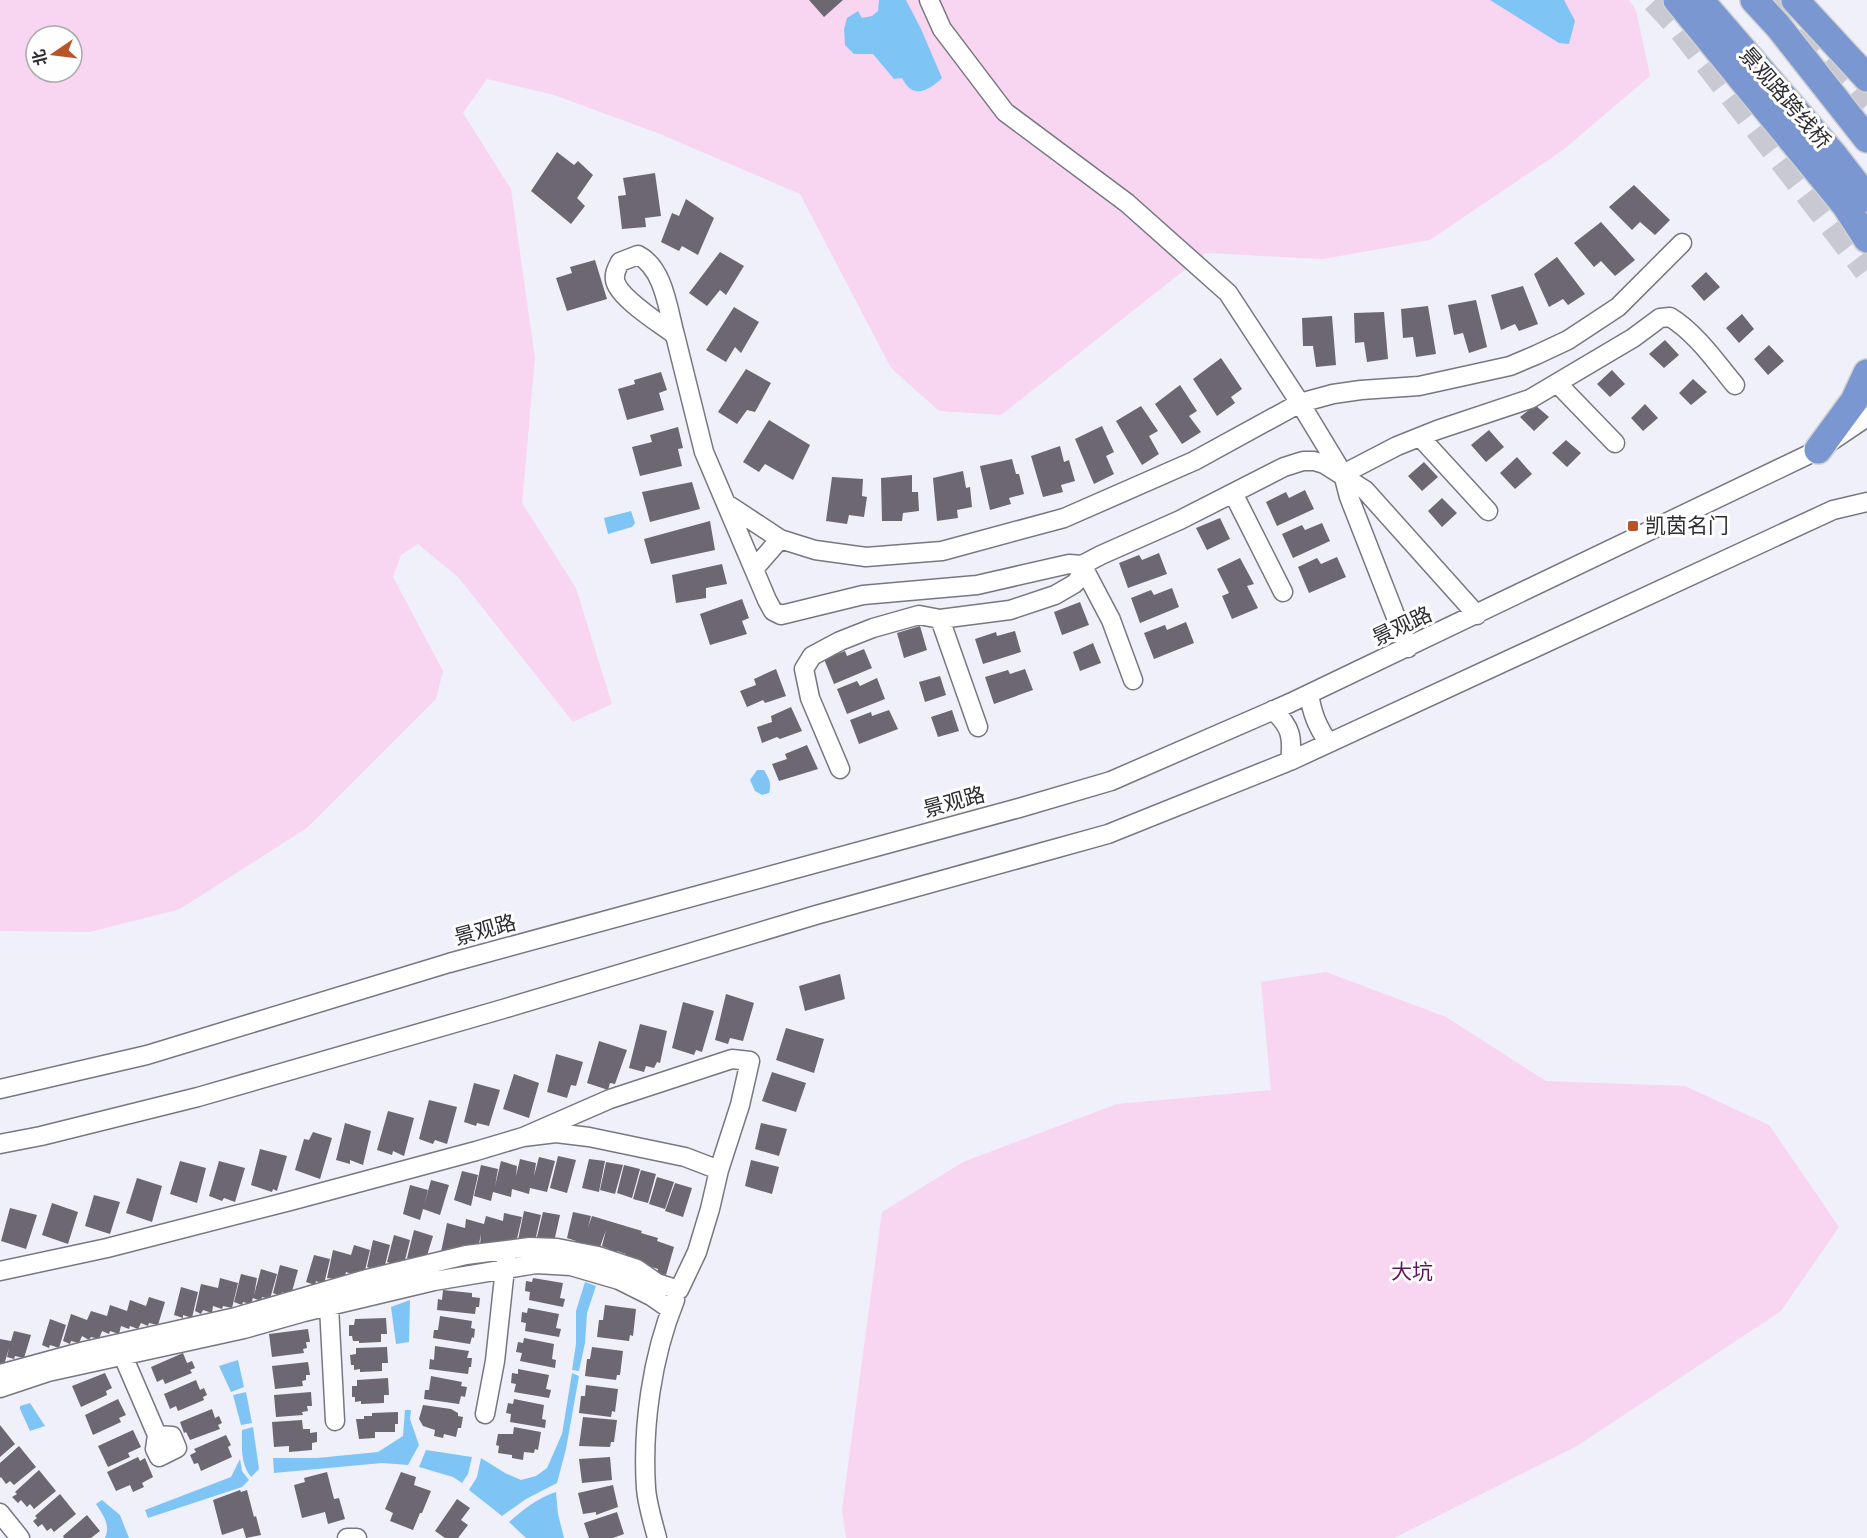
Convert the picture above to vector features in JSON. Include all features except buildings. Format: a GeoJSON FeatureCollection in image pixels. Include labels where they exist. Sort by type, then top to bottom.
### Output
{"type":"FeatureCollection","features":[{"type":"Feature","properties":{"kind":"highway"},"geometry":{"type":"LineString","coordinates":[[1677,0],[1845,206],[1867,239]]}},
{"type":"Feature","properties":{"kind":"highway","name":"景观路跨线桥"},"geometry":{"type":"LineString","coordinates":[[1700,0],[1833,154],[1867,198]]}},
{"type":"Feature","properties":{"kind":"highway","name":"景观路跨线桥"},"geometry":{"type":"LineString","coordinates":[[1754,0],[1778,26],[1867,138]]}},
{"type":"Feature","properties":{"kind":"highway"},"geometry":{"type":"LineString","coordinates":[[1795,0],[1867,78]]}},
{"type":"Feature","properties":{"kind":"highway"},"geometry":{"type":"LineString","coordinates":[[1818,450],[1854,401],[1867,373]]}},
{"type":"Feature","properties":{"kind":"street"},"geometry":{"type":"LineString","coordinates":[[929,0],[942,29],[1005,112],[1127,203],[1228,293],[1343,474],[1349,497],[1408,648]]}},
{"type":"Feature","properties":{"kind":"street"},"geometry":{"type":"LineString","coordinates":[[727,504],[780,539],[815,550],[866,557],[942,550],[1064,518],[1194,461],[1300,403],[1333,394],[1361,390],[1419,386],[1510,366],[1568,340],[1618,307],[1682,243]]}},
{"type":"Feature","properties":{"kind":"street"},"geometry":{"type":"LineString","coordinates":[[1343,474],[1397,446],[1530,399],[1633,338],[1660,318],[1670,317],[1679,323],[1736,385]]}},
{"type":"Feature","properties":{"kind":"street"},"geometry":{"type":"LineString","coordinates":[[675,335],[704,452],[773,611],[781,615],[863,596],[977,585],[1069,564],[1082,565],[1180,520],[1284,467],[1303,461],[1324,464],[1365,489],[1477,615]]}},
{"type":"Feature","properties":{"kind":"street"},"geometry":{"type":"LineString","coordinates":[[1557,383],[1615,443]]}},
{"type":"Feature","properties":{"kind":"street","name":"景观路"},"geometry":{"type":"LineString","coordinates":[[0,1089],[147,1055],[449,963],[1008,811],[1099,784],[1273,710],[1408,648],[1818,450],[1867,417]]}},
{"type":"Feature","properties":{"kind":"street"},"geometry":{"type":"LineString","coordinates":[[1420,437],[1488,511]]}},
{"type":"Feature","properties":{"kind":"street"},"geometry":{"type":"LineString","coordinates":[[1233,493],[1283,592]]}},
{"type":"Feature","properties":{"kind":"street"},"geometry":{"type":"LineString","coordinates":[[0,1144],[198,1097],[816,915],[1108,834],[1290,760],[1833,510],[1867,501]]}},
{"type":"Feature","properties":{"kind":"street"},"geometry":{"type":"LineString","coordinates":[[754,569],[780,539]]}},
{"type":"Feature","properties":{"kind":"street"},"geometry":{"type":"LineString","coordinates":[[840,769],[810,698],[804,669],[812,656],[840,641],[919,615],[940,619],[1010,610],[1054,595],[1074,584],[1079,579],[1082,565]]}},
{"type":"Feature","properties":{"kind":"street"},"geometry":{"type":"LineString","coordinates":[[1082,565],[1111,620],[1133,680]]}},
{"type":"Feature","properties":{"kind":"street"},"geometry":{"type":"LineString","coordinates":[[940,619],[978,727]]}},
{"type":"Feature","properties":{"kind":"street"},"geometry":{"type":"LineString","coordinates":[[1309,694],[1317,726],[1328,742]]}},
{"type":"Feature","properties":{"kind":"street"},"geometry":{"type":"LineString","coordinates":[[1273,710],[1285,721],[1290,732],[1293,744],[1290,760]]}},
{"type":"Feature","properties":{"kind":"street"},"geometry":{"type":"LineString","coordinates":[[0,1271],[107,1248],[476,1151],[522,1137],[610,1099],[732,1059],[750,1061],[740,1105],[719,1170],[697,1252],[679,1290],[660,1341],[645,1453],[646,1490],[657,1538]]}},
{"type":"Feature","properties":{"kind":"street"},"geometry":{"type":"LineString","coordinates":[[522,1137],[556,1133],[590,1137],[685,1158],[719,1170]]}},
{"type":"Feature","properties":{"kind":"street"},"geometry":{"type":"LineString","coordinates":[[506,1260],[530,1248],[557,1248],[598,1256],[637,1269],[657,1283],[679,1290]]}},
{"type":"Feature","properties":{"kind":"street"},"geometry":{"type":"LineString","coordinates":[[0,1388],[236,1317],[327,1299],[367,1279],[466,1256],[571,1266],[619,1280],[651,1296],[671,1310]]}},
{"type":"Feature","properties":{"kind":"street"},"geometry":{"type":"LineString","coordinates":[[485,1414],[495,1361],[506,1260]]}},
{"type":"Feature","properties":{"kind":"street"},"geometry":{"type":"LineString","coordinates":[[327,1299],[335,1421]]}},
{"type":"Feature","properties":{"kind":"street"},"geometry":{"type":"LineString","coordinates":[[0,1374],[85,1351],[123,1350]]}},
{"type":"Feature","properties":{"kind":"street"},"geometry":{"type":"LineString","coordinates":[[123,1350],[157,1435]]}},
{"type":"Feature","properties":{"kind":"street"},"geometry":{"type":"LineString","coordinates":[[0,1513],[20,1538]]}},
{"type":"Feature","properties":{"kind":"street"},"geometry":{"type":"LineString","coordinates":[[347,1538],[357,1538]]}},
{"type":"Feature","properties":{"kind":"green space"},"geometry":{"type":"Polygon","coordinates":[[[0,0],[1629,0],[1636,10],[1650,76],[1563,150],[1430,240],[1323,259],[1206,253],[1001,415],[939,411],[891,368],[800,194],[660,134],[554,95],[487,79],[463,113],[511,189],[535,358],[522,503],[576,588],[612,704],[573,722],[459,578],[418,544],[401,555],[393,577],[443,671],[436,699],[307,828],[180,909],[90,932],[0,931],[0,0]]]}},
{"type":"Feature","properties":{"kind":"green space","name":"大坑"},"geometry":{"type":"Polygon","coordinates":[[[1326,972],[1446,1017],[1546,1081],[1685,1086],[1769,1125],[1839,1227],[1781,1311],[1577,1446],[1394,1538],[846,1538],[842,1510],[882,1212],[963,1162],[1117,1104],[1271,1090],[1261,982],[1326,972]]]}},
{"type":"Feature","properties":{"kind":"water"},"geometry":{"type":"Polygon","coordinates":[[[879,0],[906,0],[942,78],[926,90],[911,89],[902,78],[894,79],[873,54],[854,54],[845,45],[844,29],[847,18],[858,11],[862,18],[872,16],[878,11],[879,0]]]}},
{"type":"Feature","properties":{"kind":"water"},"geometry":{"type":"Polygon","coordinates":[[[1490,0],[1564,0],[1575,21],[1569,44],[1559,43],[1490,0]]]}},
{"type":"Feature","properties":{"kind":"water"},"geometry":{"type":"Polygon","coordinates":[[[631,511],[635,523],[632,527],[608,534],[604,518],[631,511]]]}},
{"type":"Feature","properties":{"kind":"water"},"geometry":{"type":"Polygon","coordinates":[[[757,770],[764,770],[770,784],[769,793],[762,795],[755,791],[750,780],[757,770]]]}},
{"type":"Feature","properties":{"kind":"water"},"geometry":{"type":"Polygon","coordinates":[[[585,1282],[596,1286],[587,1313],[585,1343],[579,1371],[572,1370],[576,1344],[576,1311],[585,1282]]]}},
{"type":"Feature","properties":{"kind":"water"},"geometry":{"type":"Polygon","coordinates":[[[410,1300],[409,1342],[396,1344],[391,1307],[410,1300]]]}},
{"type":"Feature","properties":{"kind":"water"},"geometry":{"type":"Polygon","coordinates":[[[238,1360],[244,1387],[231,1392],[219,1366],[238,1360]]]}},
{"type":"Feature","properties":{"kind":"water"},"geometry":{"type":"Polygon","coordinates":[[[572,1373],[579,1376],[566,1449],[557,1483],[526,1499],[502,1516],[469,1490],[477,1477],[481,1458],[521,1480],[536,1476],[547,1468],[562,1434],[572,1373]]]}},
{"type":"Feature","properties":{"kind":"water"},"geometry":{"type":"Polygon","coordinates":[[[246,1392],[252,1423],[241,1425],[233,1395],[246,1392]]]}},
{"type":"Feature","properties":{"kind":"water"},"geometry":{"type":"Polygon","coordinates":[[[30,1403],[45,1426],[30,1431],[20,1406],[30,1403]]]}},
{"type":"Feature","properties":{"kind":"water"},"geometry":{"type":"Polygon","coordinates":[[[405,1410],[411,1410],[410,1419],[419,1445],[408,1465],[382,1463],[274,1473],[273,1458],[317,1458],[378,1452],[403,1436],[405,1410]]]}},
{"type":"Feature","properties":{"kind":"water"},"geometry":{"type":"Polygon","coordinates":[[[253,1427],[259,1469],[251,1477],[243,1460],[242,1430],[253,1427]]]}},
{"type":"Feature","properties":{"kind":"water"},"geometry":{"type":"Polygon","coordinates":[[[426,1450],[472,1457],[468,1474],[462,1483],[453,1477],[419,1467],[426,1450]]]}},
{"type":"Feature","properties":{"kind":"water"},"geometry":{"type":"Polygon","coordinates":[[[240,1459],[242,1471],[249,1480],[242,1487],[148,1518],[145,1510],[231,1477],[240,1459]]]}},
{"type":"Feature","properties":{"kind":"water"},"geometry":{"type":"Polygon","coordinates":[[[556,1492],[564,1538],[526,1538],[509,1522],[525,1508],[556,1492]]]}},
{"type":"Feature","properties":{"kind":"water"},"geometry":{"type":"Polygon","coordinates":[[[102,1500],[120,1515],[129,1538],[105,1538],[107,1524],[96,1504],[102,1500]]]}},
{"type":"Feature","properties":{"kind":"tunnel"},"geometry":{"type":"LineString","coordinates":[[1655,0],[1681,28],[1867,270]]}},
{"type":"Feature","properties":{"kind":"tunnel"},"geometry":{"type":"LineString","coordinates":[[1772,0],[1867,105]]}},
{"type":"Feature","properties":{"kind":"place","name":"凯茵名门"},"geometry":{"type":"Point","coordinates":[1633,526]}}]}
